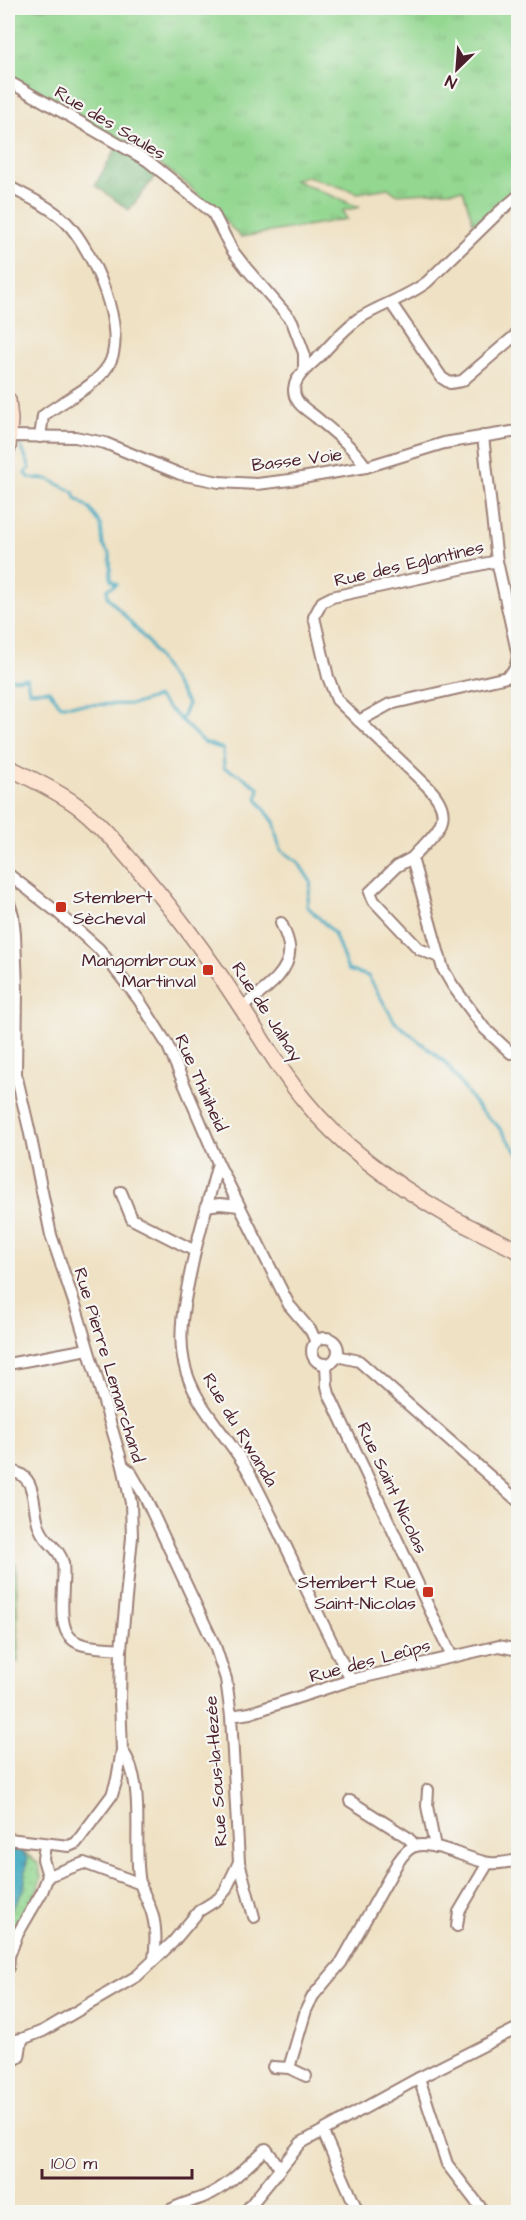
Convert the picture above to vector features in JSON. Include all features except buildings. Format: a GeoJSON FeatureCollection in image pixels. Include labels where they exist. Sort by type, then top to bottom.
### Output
{"type":"FeatureCollection","features":[{"type":"Feature","properties":{"kind":"main road"},"geometry":{"type":"LineString","coordinates":[[8,400],[9,442]]}},
{"type":"Feature","properties":{"kind":"main road","name":"Rue de Jalhay"},"geometry":{"type":"LineString","coordinates":[[8,767],[61,794],[77,805],[110,837],[182,921],[242,1007],[285,1076],[305,1102],[366,1160],[451,1217],[519,1251]]}},
{"type":"Feature","properties":{"kind":"street","name":"Rue des Saules"},"geometry":{"type":"LineString","coordinates":[[13,84],[148,161],[213,213],[232,250],[292,321],[304,354],[304,368],[296,383],[298,401],[356,451],[366,467]]}},
{"type":"Feature","properties":{"kind":"street"},"geometry":{"type":"LineString","coordinates":[[8,186],[51,210],[68,224],[90,258],[112,309],[114,347],[110,363],[98,379],[43,416],[40,437]]}},
{"type":"Feature","properties":{"kind":"street"},"geometry":{"type":"LineString","coordinates":[[304,368],[320,356],[358,319],[415,291],[427,282],[499,212],[519,196]]}},
{"type":"Feature","properties":{"kind":"street"},"geometry":{"type":"LineString","coordinates":[[391,303],[442,378],[450,383],[462,381],[519,333]]}},
{"type":"Feature","properties":{"kind":"street","name":"Basse Voie"},"geometry":{"type":"LineString","coordinates":[[9,442],[40,437],[75,437],[105,443],[180,474],[222,482],[257,484],[366,467],[444,443],[519,431]]}},
{"type":"Feature","properties":{"kind":"street"},"geometry":{"type":"LineString","coordinates":[[358,721],[390,704],[507,677],[515,669],[519,656],[497,561],[483,436]]}},
{"type":"Feature","properties":{"kind":"street","name":"Rue des Eglantines"},"geometry":{"type":"LineString","coordinates":[[439,957],[419,949],[374,901],[370,892],[397,866],[412,858],[438,828],[443,819],[443,808],[439,798],[337,700],[328,677],[314,617],[322,602],[332,597],[497,561]]}},
{"type":"Feature","properties":{"kind":"street"},"geometry":{"type":"LineString","coordinates":[[412,858],[439,957],[453,986],[484,1028],[512,1053]]}},
{"type":"Feature","properties":{"kind":"street","name":"Rue Thiniheid"},"geometry":{"type":"LineString","coordinates":[[8,874],[57,912],[99,949],[139,1000],[167,1044],[218,1163],[289,1305],[316,1342],[312,1350],[313,1354],[318,1362],[326,1364]]}},
{"type":"Feature","properties":{"kind":"street","name":"Rue Pierre Lemarchand"},"geometry":{"type":"LineString","coordinates":[[8,900],[13,915],[15,935],[16,1074],[51,1235],[123,1466],[131,1503],[132,1537],[121,1649],[122,1750],[117,1779],[112,1795],[76,1843],[69,1846],[45,1845]]}},
{"type":"Feature","properties":{"kind":"street"},"geometry":{"type":"LineString","coordinates":[[242,1007],[264,991],[279,975],[287,961],[290,947],[281,923]]}},
{"type":"Feature","properties":{"kind":"street","name":"Rue du Rwanda"},"geometry":{"type":"LineString","coordinates":[[218,1163],[195,1251],[181,1337],[184,1366],[200,1401],[250,1474],[351,1680]]}},
{"type":"Feature","properties":{"kind":"street"},"geometry":{"type":"LineString","coordinates":[[121,1192],[132,1220],[195,1251]]}},
{"type":"Feature","properties":{"kind":"street"},"geometry":{"type":"LineString","coordinates":[[206,1206],[219,1204],[239,1206]]}},
{"type":"Feature","properties":{"kind":"street"},"geometry":{"type":"LineString","coordinates":[[316,1342],[324,1338],[333,1341],[338,1348],[337,1356],[331,1363],[326,1364]]}},
{"type":"Feature","properties":{"kind":"street"},"geometry":{"type":"LineString","coordinates":[[8,1364],[88,1349]]}},
{"type":"Feature","properties":{"kind":"street"},"geometry":{"type":"LineString","coordinates":[[337,1356],[359,1361],[519,1501]]}},
{"type":"Feature","properties":{"kind":"street","name":"Rue Saint Nicolas"},"geometry":{"type":"LineString","coordinates":[[326,1364],[329,1394],[452,1657]]}},
{"type":"Feature","properties":{"kind":"street","name":"Rue Sous-la-Hezée"},"geometry":{"type":"LineString","coordinates":[[123,1466],[130,1471],[145,1497],[215,1646],[226,1679],[231,1716],[239,1862],[254,1917]]}},
{"type":"Feature","properties":{"kind":"street"},"geometry":{"type":"LineString","coordinates":[[8,1471],[21,1474],[30,1484],[40,1531],[58,1551],[63,1563],[63,1624],[68,1634],[73,1640],[83,1644],[121,1649]]}},
{"type":"Feature","properties":{"kind":"street","name":"Rue des Leûps"},"geometry":{"type":"LineString","coordinates":[[231,1716],[250,1713],[351,1680],[499,1646],[519,1650]]}},
{"type":"Feature","properties":{"kind":"street"},"geometry":{"type":"LineString","coordinates":[[122,1750],[129,1760],[135,1784],[141,1884],[152,1913],[157,1938],[154,1959]]}},
{"type":"Feature","properties":{"kind":"street"},"geometry":{"type":"LineString","coordinates":[[428,1790],[427,1806],[435,1846]]}},
{"type":"Feature","properties":{"kind":"street"},"geometry":{"type":"LineString","coordinates":[[350,1800],[407,1837],[416,1846]]}},
{"type":"Feature","properties":{"kind":"street"},"geometry":{"type":"LineString","coordinates":[[8,1839],[45,1845],[43,1859],[48,1876],[42,1892],[17,1935],[8,1959]]}},
{"type":"Feature","properties":{"kind":"street"},"geometry":{"type":"LineString","coordinates":[[289,2068],[306,2010],[313,1996],[341,1963],[398,1862],[405,1854],[416,1846],[435,1846],[488,1863],[519,1860]]}},
{"type":"Feature","properties":{"kind":"street"},"geometry":{"type":"LineString","coordinates":[[8,2041],[22,2039],[43,2031],[137,1976],[199,1911],[218,1899],[225,1891],[239,1862]]}},
{"type":"Feature","properties":{"kind":"street"},"geometry":{"type":"LineString","coordinates":[[48,1876],[84,1863],[141,1884]]}},
{"type":"Feature","properties":{"kind":"street"},"geometry":{"type":"LineString","coordinates":[[457,1926],[459,1912],[488,1863]]}},
{"type":"Feature","properties":{"kind":"street"},"geometry":{"type":"LineString","coordinates":[[245,2212],[301,2143],[419,2078],[519,2028]]}},
{"type":"Feature","properties":{"kind":"street"},"geometry":{"type":"LineString","coordinates":[[8,2063],[19,2057],[22,2039]]}},
{"type":"Feature","properties":{"kind":"street"},"geometry":{"type":"LineString","coordinates":[[273,2067],[289,2068],[306,2076]]}},
{"type":"Feature","properties":{"kind":"street"},"geometry":{"type":"LineString","coordinates":[[419,2078],[447,2164],[484,2212]]}},
{"type":"Feature","properties":{"kind":"street"},"geometry":{"type":"LineString","coordinates":[[322,2132],[357,2212]]}},
{"type":"Feature","properties":{"kind":"street"},"geometry":{"type":"LineString","coordinates":[[167,2212],[178,2205],[207,2196],[266,2149],[280,2169]]}},
{"type":"Feature","properties":{"kind":"green space"},"geometry":{"type":"Polygon","coordinates":[[[8,8],[518,8],[518,193],[475,229],[463,190],[396,194],[388,188],[358,193],[307,176],[294,180],[359,207],[342,211],[347,219],[241,237],[188,185],[149,156],[8,76],[8,8]]]}},
{"type":"Feature","properties":{"kind":"green space"},"geometry":{"type":"Polygon","coordinates":[[[117,147],[158,173],[129,210],[95,185],[117,147]]]}},
{"type":"Feature","properties":{"kind":"green space"},"geometry":{"type":"Polygon","coordinates":[[[8,1564],[16,1564],[18,1662],[8,1661],[8,1564]]]}},
{"type":"Feature","properties":{"kind":"green space"},"geometry":{"type":"Polygon","coordinates":[[[8,1846],[21,1850],[38,1863],[41,1877],[37,1891],[8,1945],[8,1846]]]}},
{"type":"Feature","properties":{"kind":"water"},"geometry":{"type":"Polygon","coordinates":[[[8,1846],[21,1850],[27,1858],[24,1890],[8,1914],[8,1846]]]}},
{"type":"Feature","properties":{"kind":"waterway"},"geometry":{"type":"LineString","coordinates":[[21,446],[30,468],[25,473],[30,478],[48,479],[74,492],[76,498],[91,510],[101,526],[103,545],[110,555],[111,580],[117,584],[107,589],[108,597],[147,641],[188,704],[181,720],[203,742],[223,749],[224,768],[240,775],[259,788],[257,799],[274,822],[281,850],[298,862],[311,882],[307,906],[334,933],[348,970],[368,976],[395,1022],[445,1062],[479,1109],[497,1125],[518,1153]]}},
{"type":"Feature","properties":{"kind":"waterway"},"geometry":{"type":"LineString","coordinates":[[8,679],[27,678],[29,691],[49,690],[60,705],[135,704],[157,697],[181,720]]}},
{"type":"Feature","properties":{"kind":"place","name":"Stembert Sècheval"},"geometry":{"type":"Point","coordinates":[61,907]}},
{"type":"Feature","properties":{"kind":"place","name":"Mangombroux Martinval"},"geometry":{"type":"Point","coordinates":[208,970]}},
{"type":"Feature","properties":{"kind":"place","name":"Stembert Rue Saint-Nicolas"},"geometry":{"type":"Point","coordinates":[428,1592]}}]}
